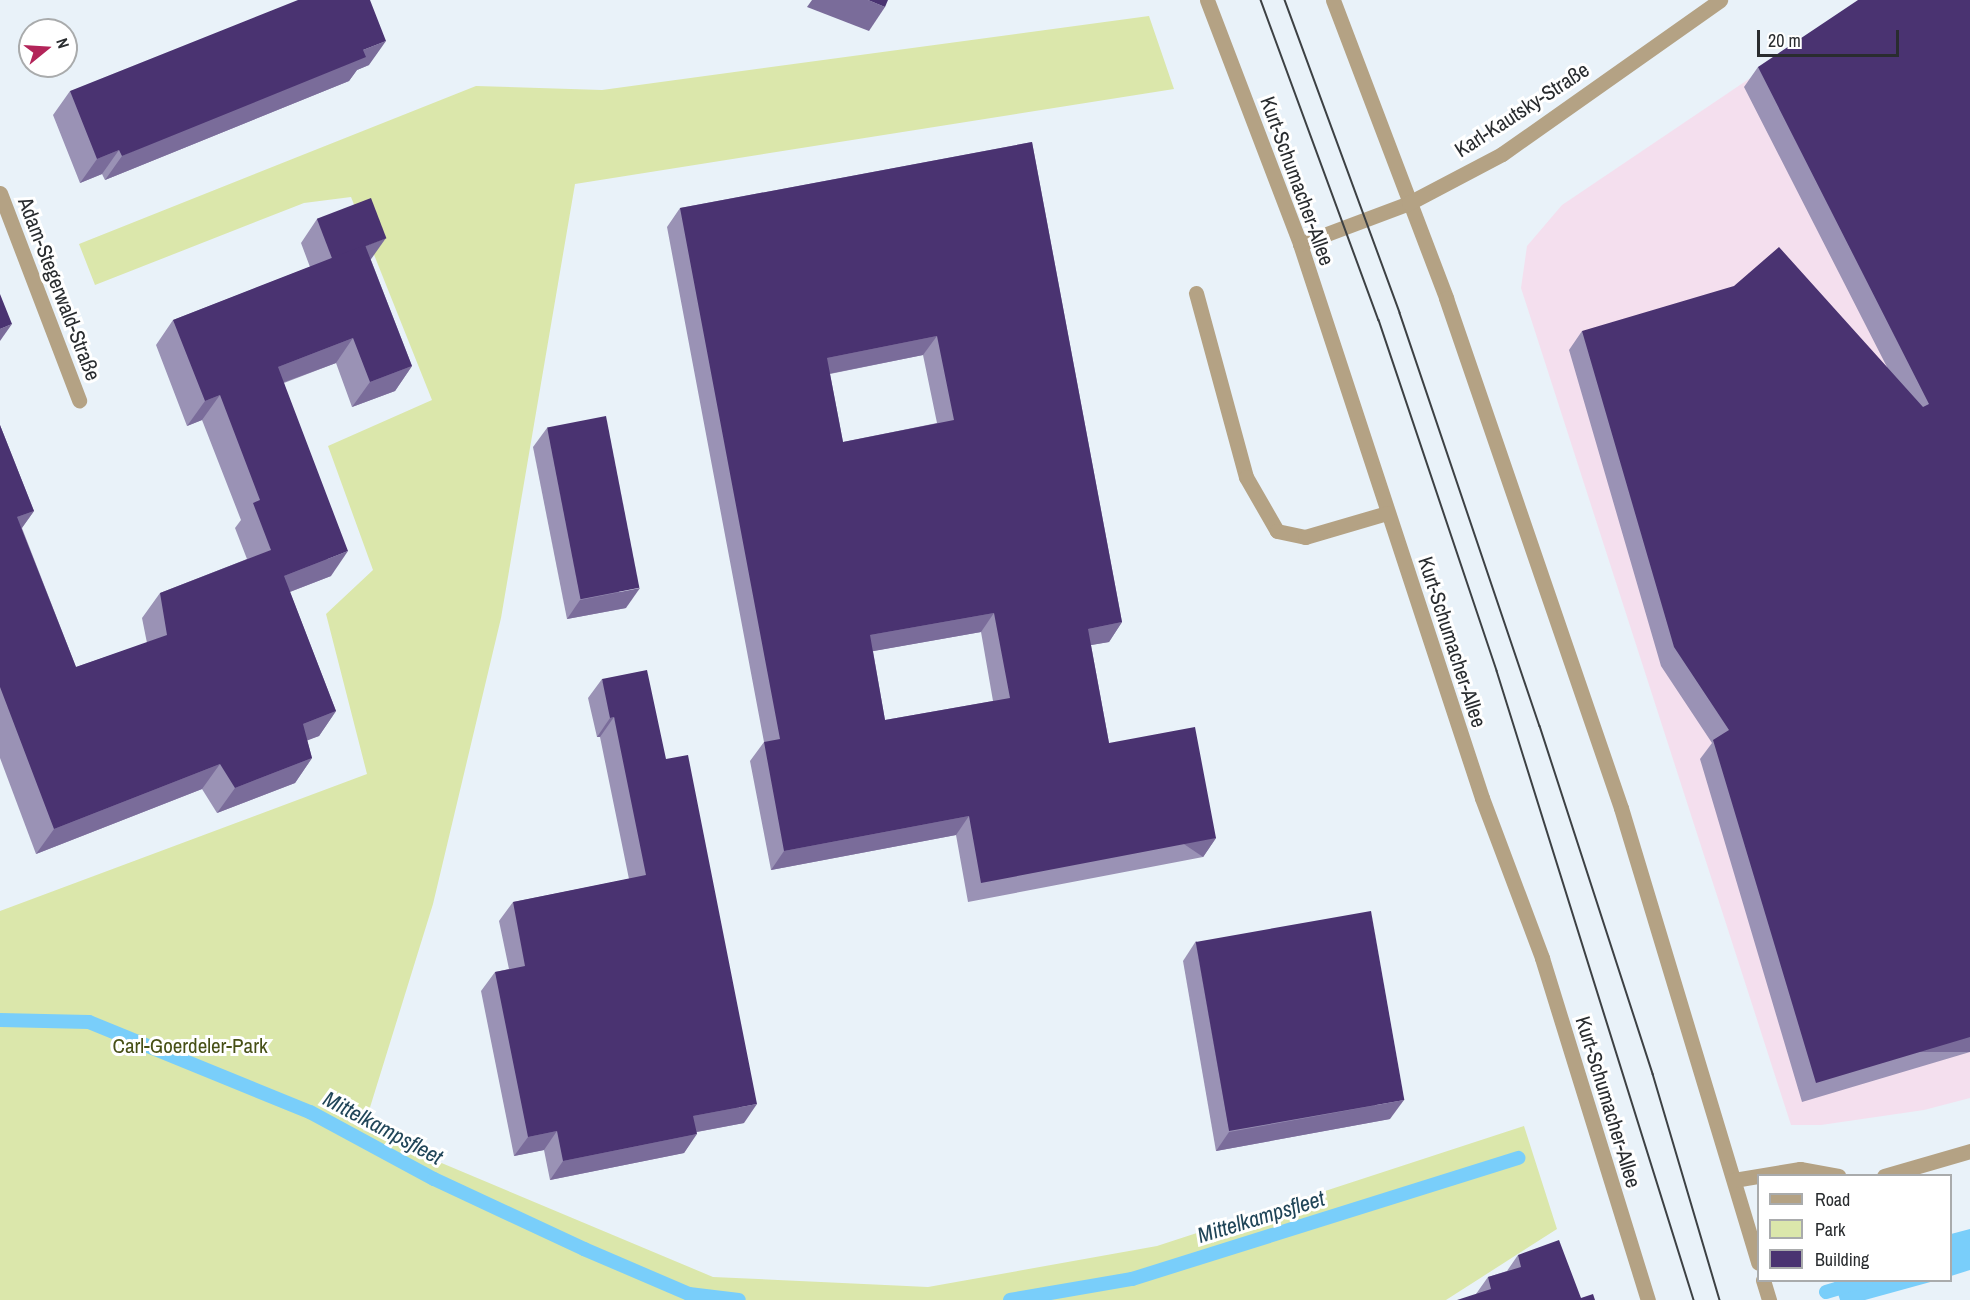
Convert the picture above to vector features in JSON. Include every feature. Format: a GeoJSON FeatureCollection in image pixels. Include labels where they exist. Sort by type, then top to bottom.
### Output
{"type":"FeatureCollection","features":[{"type":"Feature","properties":{"kind":"street","name":"Kurt-Schumacher-Allee"},"geometry":{"type":"LineString","coordinates":[[1207,0],[1300,244],[1482,798],[1542,958],[1648,1300]]}},
{"type":"Feature","properties":{"kind":"street"},"geometry":{"type":"LineString","coordinates":[[1333,0],[1479,392],[1621,808],[1757,1255]]}},
{"type":"Feature","properties":{"kind":"street","name":"Karl-Kautsky-Straße"},"geometry":{"type":"LineString","coordinates":[[1300,244],[1410,203],[1502,154],[1720,0]]}},
{"type":"Feature","properties":{"kind":"street","name":"Adam-Stegerwald-Straße"},"geometry":{"type":"LineString","coordinates":[[0,193],[79,400]]}},
{"type":"Feature","properties":{"kind":"street"},"geometry":{"type":"LineString","coordinates":[[1196,293],[1246,477],[1277,531],[1305,537],[1387,513]]}},
{"type":"Feature","properties":{"kind":"street"},"geometry":{"type":"LineString","coordinates":[[1891,1174],[1970,1151]]}},
{"type":"Feature","properties":{"kind":"street"},"geometry":{"type":"LineString","coordinates":[[1770,1174],[1800,1169],[1827,1174]]}},
{"type":"Feature","properties":{"kind":"street"},"geometry":{"type":"LineString","coordinates":[[1734,1180],[1757,1176]]}},
{"type":"Feature","properties":{"kind":"street"},"geometry":{"type":"LineString","coordinates":[[1763,1282],[1769,1300]]}},
{"type":"Feature","properties":{"kind":"shaded area"},"geometry":{"type":"Polygon","coordinates":[[[1970,0],[1970,1098],[1924,1110],[1821,1125],[1791,1125],[1521,288],[1527,246],[1562,205],[1844,15],[1970,0]]]}},
{"type":"Feature","properties":{"kind":"green space","name":"Carl-Goerdeler-Park"},"geometry":{"type":"Polygon","coordinates":[[[1149,16],[1174,89],[575,184],[501,618],[433,904],[363,1130],[713,1277],[928,1287],[1157,1246],[1524,1126],[1557,1229],[1446,1300],[0,1300],[0,911],[367,774],[326,614],[373,570],[328,446],[432,400],[351,197],[304,203],[95,285],[79,244],[476,86],[602,90],[1149,16]]]}},
{"type":"Feature","properties":{"kind":"water"},"geometry":{"type":"Polygon","coordinates":[[[1970,1229],[1970,1270],[1952,1276],[1952,1234],[1970,1229]]]}},
{"type":"Feature","properties":{"kind":"water"},"geometry":{"type":"Polygon","coordinates":[[[1835,1282],[1930,1282],[1865,1300],[1840,1300],[1835,1282]]]}},
{"type":"Feature","properties":{"kind":"building"},"geometry":{"type":"Polygon","coordinates":[[[298,0],[370,0],[386,41],[363,50],[366,57],[122,156],[119,150],[97,159],[70,91],[298,0]]]}},
{"type":"Feature","properties":{"kind":"building"},"geometry":{"type":"Polygon","coordinates":[[[868,0],[888,0],[885,7],[868,0]]]}},
{"type":"Feature","properties":{"kind":"building"},"geometry":{"type":"Polygon","coordinates":[[[1858,0],[1970,0],[1970,1037],[1816,1083],[1713,740],[1729,730],[1674,647],[1582,331],[1734,286],[1779,247],[1923,407],[1929,404],[1758,67],[1858,0]]]}},
{"type":"Feature","properties":{"kind":"building"},"geometry":{"type":"Polygon","coordinates":[[[1032,142],[1122,622],[1088,629],[1109,743],[1195,727],[1216,838],[981,883],[969,816],[784,851],[764,742],[780,739],[680,208],[1032,142]],[[937,336],[827,358],[843,442],[954,420],[937,336]],[[994,613],[870,635],[885,720],[1010,698],[994,613]]]}},
{"type":"Feature","properties":{"kind":"building"},"geometry":{"type":"Polygon","coordinates":[[[371,198],[386,238],[332,259],[317,219],[371,198]]]}},
{"type":"Feature","properties":{"kind":"building"},"geometry":{"type":"Polygon","coordinates":[[[365,245],[412,366],[370,382],[353,338],[278,367],[348,551],[284,576],[336,711],[303,724],[312,758],[235,788],[220,764],[54,829],[0,687],[0,425],[34,511],[17,517],[76,667],[167,635],[160,593],[271,550],[253,503],[260,500],[220,395],[205,401],[173,320],[365,245]]]}},
{"type":"Feature","properties":{"kind":"building"},"geometry":{"type":"Polygon","coordinates":[[[0,294],[12,324],[0,329],[0,294]]]}},
{"type":"Feature","properties":{"kind":"building"},"geometry":{"type":"Polygon","coordinates":[[[606,416],[639,588],[580,599],[547,427],[606,416]]]}},
{"type":"Feature","properties":{"kind":"building"},"geometry":{"type":"Polygon","coordinates":[[[647,670],[666,759],[688,755],[757,1104],[693,1116],[697,1134],[563,1161],[557,1131],[528,1137],[495,972],[525,966],[513,902],[646,875],[614,717],[610,718],[602,679],[647,670]]]}},
{"type":"Feature","properties":{"kind":"building"},"geometry":{"type":"Polygon","coordinates":[[[1371,911],[1404,1100],[1229,1131],[1196,942],[1371,911]]]}},
{"type":"Feature","properties":{"kind":"building"},"geometry":{"type":"Polygon","coordinates":[[[1559,1240],[1581,1298],[1593,1294],[1595,1300],[1457,1300],[1491,1289],[1488,1277],[1521,1267],[1518,1255],[1559,1240]]]}},
{"type":"Feature","properties":{"kind":"waterway","name":"Mittelkampsfleet"},"geometry":{"type":"LineString","coordinates":[[0,1020],[89,1022],[310,1112],[434,1179],[584,1249],[689,1294],[739,1300]]}},
{"type":"Feature","properties":{"kind":"waterway","name":"Mittelkampsfleet"},"geometry":{"type":"LineString","coordinates":[[1010,1300],[1132,1279],[1519,1158]]}},
{"type":"Feature","properties":{"kind":"waterway","name":"Mittelkampsfleet"},"geometry":{"type":"LineString","coordinates":[[1826,1292],[1859,1282]]}},
{"type":"Feature","properties":{"kind":"tram line"},"geometry":{"type":"LineString","coordinates":[[1261,0],[1379,320],[1497,671],[1694,1300]]}},
{"type":"Feature","properties":{"kind":"tram line"},"geometry":{"type":"LineString","coordinates":[[1285,0],[1400,313],[1540,726],[1653,1074],[1720,1300]]}}]}
